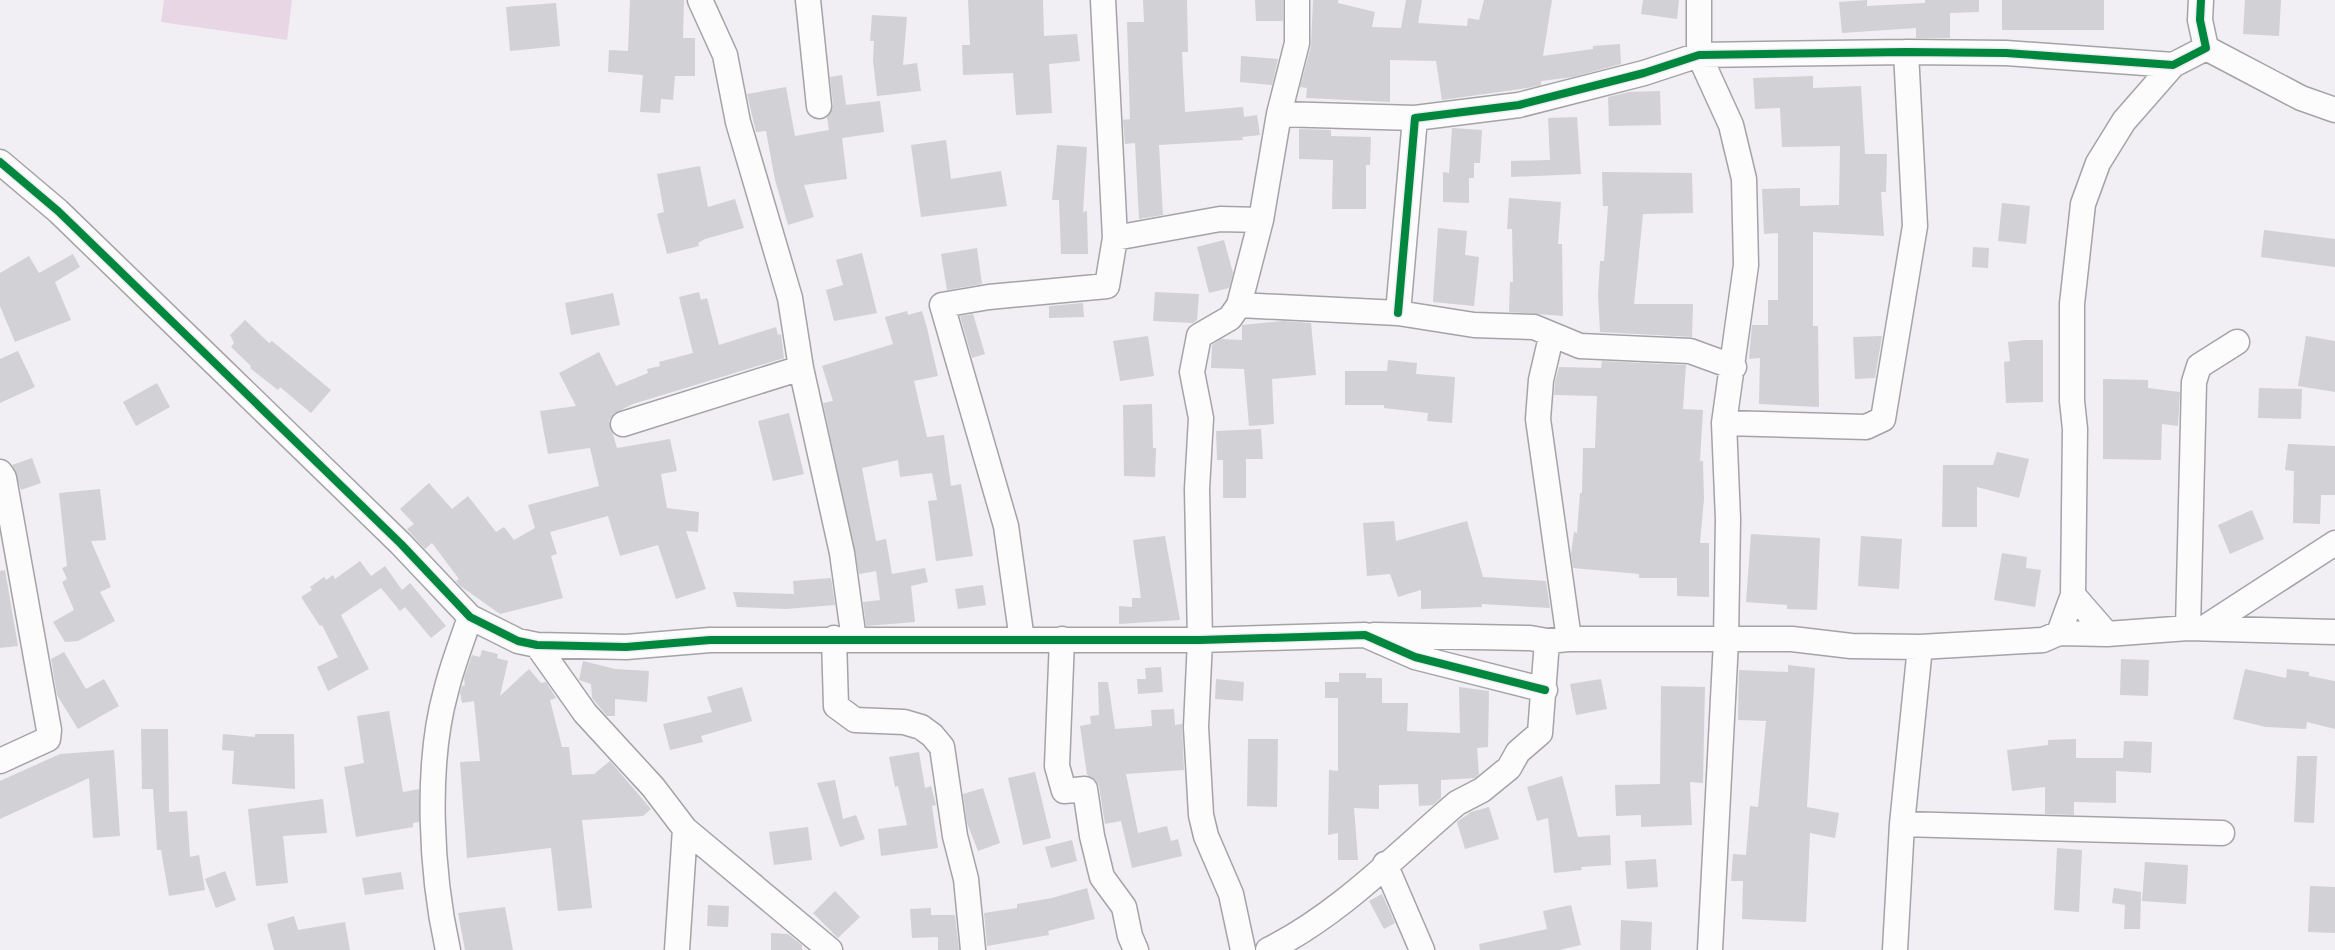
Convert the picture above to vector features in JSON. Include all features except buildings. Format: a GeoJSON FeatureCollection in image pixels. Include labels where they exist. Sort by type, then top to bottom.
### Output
{"type":"FeatureCollection","features":[{"type":"Feature","properties":{"kind":"street"},"geometry":{"type":"LineString","coordinates":[[700,0],[725,55],[738,122],[790,298],[801,368],[842,553],[844,639],[836,706],[855,720],[904,722],[921,728],[932,735],[942,747],[955,836],[967,888],[974,950]]}},
{"type":"Feature","properties":{"kind":"street"},"geometry":{"type":"LineString","coordinates":[[808,0],[819,106]]}},
{"type":"Feature","properties":{"kind":"street"},"geometry":{"type":"LineString","coordinates":[[1022,640],[1006,526],[942,305],[989,297],[1107,286],[1115,238],[1103,0]]}},
{"type":"Feature","properties":{"kind":"street"},"geometry":{"type":"LineString","coordinates":[[1243,950],[1232,894],[1206,836],[1201,815],[1196,727],[1200,640],[1197,489],[1201,418],[1192,372],[1199,336],[1230,318],[1239,305],[1261,220],[1280,114],[1297,43],[1297,0]]}},
{"type":"Feature","properties":{"kind":"street"},"geometry":{"type":"LineString","coordinates":[[1699,0],[1699,55],[1731,125],[1744,179],[1746,265],[1734,367],[1724,423],[1728,519],[1726,641],[1710,950]]}},
{"type":"Feature","properties":{"kind":"street"},"geometry":{"type":"LineString","coordinates":[[2184,0],[2201,10],[2206,48]]}},
{"type":"Feature","properties":{"kind":"street"},"geometry":{"type":"LineString","coordinates":[[2059,633],[2073,595],[2075,429],[2072,401],[2072,304],[2080,248],[2083,204],[2098,163],[2124,121],[2173,65],[2206,48]]}},
{"type":"Feature","properties":{"kind":"street"},"geometry":{"type":"LineString","coordinates":[[2206,48],[2301,98],[2335,110]]}},
{"type":"Feature","properties":{"kind":"street"},"geometry":{"type":"LineString","coordinates":[[1280,114],[1415,118],[1519,105],[1644,73],[1699,55],[1906,52],[2038,55],[2173,65]]}},
{"type":"Feature","properties":{"kind":"street"},"geometry":{"type":"LineString","coordinates":[[1724,423],[1866,427],[1883,419],[1915,226],[1906,52]]}},
{"type":"Feature","properties":{"kind":"street"},"geometry":{"type":"LineString","coordinates":[[1398,313],[1415,118]]}},
{"type":"Feature","properties":{"kind":"street"},"geometry":{"type":"LineString","coordinates":[[0,162],[58,211],[401,544],[470,617],[518,642],[537,645],[626,647],[710,640],[1200,640],[1365,635],[1558,640],[1792,639],[1851,646],[1920,647],[2043,640],[2059,633],[2107,634],[2196,628],[2335,632]]}},
{"type":"Feature","properties":{"kind":"street"},"geometry":{"type":"LineString","coordinates":[[1115,238],[1220,219],[1261,220]]}},
{"type":"Feature","properties":{"kind":"street"},"geometry":{"type":"LineString","coordinates":[[1239,305],[1398,313],[1443,322],[1534,327],[1551,337],[1580,346],[1690,351],[1734,367]]}},
{"type":"Feature","properties":{"kind":"street"},"geometry":{"type":"LineString","coordinates":[[1268,950],[1289,940],[1325,916],[1457,803],[1482,790],[1509,768],[1518,752],[1540,733],[1545,690],[1558,640],[1538,419],[1541,380],[1551,337]]}},
{"type":"Feature","properties":{"kind":"street"},"geometry":{"type":"LineString","coordinates":[[2196,628],[2193,382],[2199,366],[2237,342]]}},
{"type":"Feature","properties":{"kind":"street"},"geometry":{"type":"LineString","coordinates":[[623,424],[801,368]]}},
{"type":"Feature","properties":{"kind":"street"},"geometry":{"type":"LineString","coordinates":[[0,472],[4,478],[49,730],[48,739],[0,761]]}},
{"type":"Feature","properties":{"kind":"street"},"geometry":{"type":"LineString","coordinates":[[2196,628],[2335,543]]}},
{"type":"Feature","properties":{"kind":"street"},"geometry":{"type":"LineString","coordinates":[[2073,595],[2107,634]]}},
{"type":"Feature","properties":{"kind":"street"},"geometry":{"type":"LineString","coordinates":[[448,950],[438,905],[433,856],[436,751],[445,693],[470,617]]}},
{"type":"Feature","properties":{"kind":"street"},"geometry":{"type":"LineString","coordinates":[[1365,635],[1415,657],[1545,690]]}},
{"type":"Feature","properties":{"kind":"street"},"geometry":{"type":"LineString","coordinates":[[1062,639],[1057,766],[1064,791],[1085,789],[1092,836],[1102,877],[1124,907],[1130,936],[1136,950]]}},
{"type":"Feature","properties":{"kind":"street"},"geometry":{"type":"LineString","coordinates":[[537,645],[585,713],[653,787],[685,829],[830,950]]}},
{"type":"Feature","properties":{"kind":"street"},"geometry":{"type":"LineString","coordinates":[[1895,950],[1902,824],[1920,647]]}},
{"type":"Feature","properties":{"kind":"street"},"geometry":{"type":"LineString","coordinates":[[1902,824],[2222,833]]}},
{"type":"Feature","properties":{"kind":"street"},"geometry":{"type":"LineString","coordinates":[[677,950],[685,829]]}},
{"type":"Feature","properties":{"kind":"street"},"geometry":{"type":"LineString","coordinates":[[1385,864],[1422,950]]}},
{"type":"Feature","properties":{"kind":"shaded area"},"geometry":{"type":"Polygon","coordinates":[[[164,0],[292,0],[287,40],[161,22],[164,0]]]}},
{"type":"Feature","properties":{"kind":"cycle path"},"geometry":{"type":"LineString","coordinates":[[1398,313],[1415,118],[1519,105],[1644,73],[1699,55],[2006,53],[2173,65],[2206,48],[2200,20],[2201,0]]}},
{"type":"Feature","properties":{"kind":"cycle path"},"geometry":{"type":"LineString","coordinates":[[0,162],[58,211],[401,544],[470,617],[518,641],[537,645],[626,647],[710,640],[1200,640],[1365,635],[1415,657],[1545,690]]}}]}
